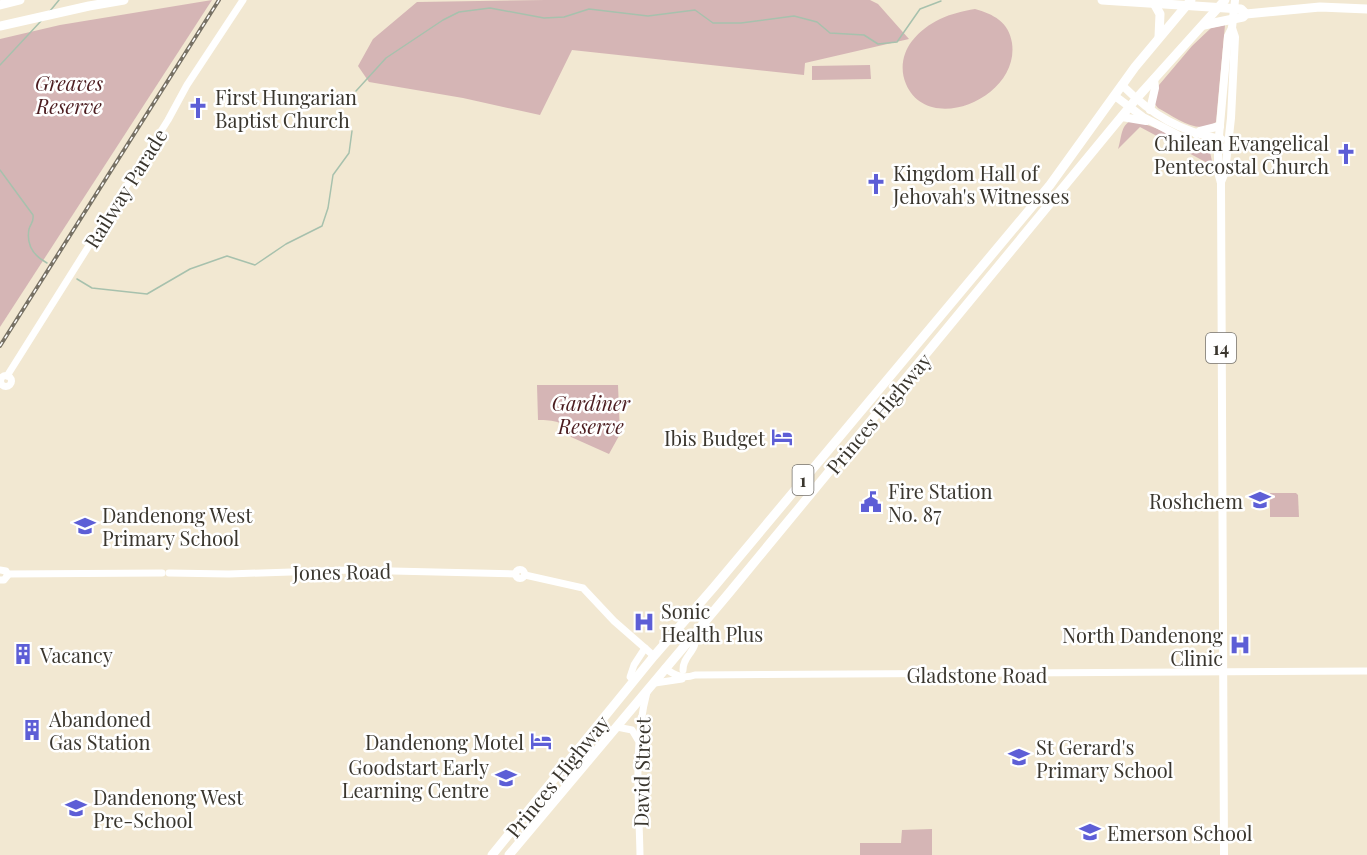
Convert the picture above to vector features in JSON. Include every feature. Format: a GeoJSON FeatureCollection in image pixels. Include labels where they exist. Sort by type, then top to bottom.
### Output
{"type":"FeatureCollection","features":[{"type":"Feature","properties":{"kind":"highway"},"geometry":{"type":"LineString","coordinates":[[0,5],[20,0]]}},
{"type":"Feature","properties":{"kind":"highway"},"geometry":{"type":"LineString","coordinates":[[0,26],[124,0]]}},
{"type":"Feature","properties":{"kind":"highway"},"geometry":{"type":"LineString","coordinates":[[1101,0],[1155,4],[1188,3],[1241,9],[1246,14]]}},
{"type":"Feature","properties":{"kind":"highway","name":"Princes Highway"},"geometry":{"type":"LineString","coordinates":[[509,855],[1133,103],[1226,0]]}},
{"type":"Feature","properties":{"kind":"highway","name":"Princes Highway"},"geometry":{"type":"LineString","coordinates":[[492,855],[632,679],[721,579],[1050,185],[1135,67],[1188,3]]}},
{"type":"Feature","properties":{"kind":"highway"},"geometry":{"type":"LineString","coordinates":[[1155,4],[1160,14],[1160,37]]}},
{"type":"Feature","properties":{"kind":"highway"},"geometry":{"type":"LineString","coordinates":[[1204,25],[1243,17],[1246,14],[1320,7],[1367,9]]}},
{"type":"Feature","properties":{"kind":"highway"},"geometry":{"type":"LineString","coordinates":[[654,656],[667,666]]}},
{"type":"Feature","properties":{"kind":"main road","name":"Railway Parade"},"geometry":{"type":"LineString","coordinates":[[1,386],[1,378],[7,376],[168,120],[187,85],[243,0]]}},
{"type":"Feature","properties":{"kind":"main road","name":"14"},"geometry":{"type":"LineString","coordinates":[[1224,855],[1221,183],[1218,172],[1220,126],[1235,0]]}},
{"type":"Feature","properties":{"kind":"main road","name":"14"},"geometry":{"type":"LineString","coordinates":[[1221,183],[1228,144],[1232,34]]}},
{"type":"Feature","properties":{"kind":"main road"},"geometry":{"type":"LineString","coordinates":[[1150,110],[1155,88],[1154,79]]}},
{"type":"Feature","properties":{"kind":"main road"},"geometry":{"type":"LineString","coordinates":[[1123,86],[1133,103],[1151,122]]}},
{"type":"Feature","properties":{"kind":"main road"},"geometry":{"type":"LineString","coordinates":[[1115,96],[1150,110],[1196,134],[1228,144]]}},
{"type":"Feature","properties":{"kind":"main road"},"geometry":{"type":"LineString","coordinates":[[1122,117],[1151,122],[1205,147],[1219,143]]}},
{"type":"Feature","properties":{"kind":"main road"},"geometry":{"type":"LineString","coordinates":[[1196,134],[1220,126]]}},
{"type":"Feature","properties":{"kind":"main road"},"geometry":{"type":"LineString","coordinates":[[0,570],[8,574],[6,579],[0,580]]}},
{"type":"Feature","properties":{"kind":"main road","name":"Jones Road"},"geometry":{"type":"LineString","coordinates":[[8,574],[229,574],[350,570],[516,574],[522,570],[525,575],[583,588],[614,621],[645,648]]}},
{"type":"Feature","properties":{"kind":"main road"},"geometry":{"type":"LineString","coordinates":[[650,686],[688,674],[684,663],[696,645],[695,632]]}},
{"type":"Feature","properties":{"kind":"main road"},"geometry":{"type":"LineString","coordinates":[[632,679],[634,665],[645,648],[654,656]]}},
{"type":"Feature","properties":{"kind":"main road","name":"Gladstone Road"},"geometry":{"type":"LineString","coordinates":[[667,666],[688,674],[1367,671]]}},
{"type":"Feature","properties":{"kind":"main road","name":"David Street"},"geometry":{"type":"LineString","coordinates":[[640,855],[639,745],[642,712],[650,686]]}},
{"type":"Feature","properties":{"kind":"main road"},"geometry":{"type":"LineString","coordinates":[[617,727],[634,731],[639,745]]}},
{"type":"Feature","properties":{"kind":"green space","name":"Greaves Reserve"},"geometry":{"type":"Polygon","coordinates":[[[212,0],[0,327],[0,39],[60,25],[212,0]]]}},
{"type":"Feature","properties":{"kind":"green space"},"geometry":{"type":"Polygon","coordinates":[[[870,0],[878,4],[909,39],[805,63],[804,75],[572,50],[540,115],[463,98],[369,82],[358,66],[373,39],[417,2],[870,0]]]}},
{"type":"Feature","properties":{"kind":"green space"},"geometry":{"type":"Polygon","coordinates":[[[975,9],[999,20],[1004,24],[1010,36],[1011,63],[1002,80],[988,94],[970,104],[951,108],[933,107],[917,99],[906,84],[903,73],[904,57],[912,41],[932,23],[975,9]]]}},
{"type":"Feature","properties":{"kind":"green space"},"geometry":{"type":"Polygon","coordinates":[[[1225,25],[1216,122],[1209,126],[1194,126],[1158,108],[1154,103],[1159,85],[1192,46],[1211,28],[1225,25]]]}},
{"type":"Feature","properties":{"kind":"green space"},"geometry":{"type":"Polygon","coordinates":[[[870,65],[871,79],[812,80],[812,66],[870,65]]]}},
{"type":"Feature","properties":{"kind":"green space"},"geometry":{"type":"Polygon","coordinates":[[[1133,120],[1158,129],[1190,146],[1210,152],[1213,166],[1140,127],[1118,149],[1124,128],[1133,120]]]}},
{"type":"Feature","properties":{"kind":"green space","name":"Gardiner Reserve"},"geometry":{"type":"Polygon","coordinates":[[[537,385],[618,385],[620,434],[609,454],[571,437],[559,422],[538,420],[537,385]]]}},
{"type":"Feature","properties":{"kind":"green space"},"geometry":{"type":"Polygon","coordinates":[[[1270,493],[1296,493],[1299,517],[1270,517],[1270,493]]]}},
{"type":"Feature","properties":{"kind":"green space"},"geometry":{"type":"Polygon","coordinates":[[[932,829],[932,855],[860,855],[860,843],[901,843],[902,830],[932,829]]]}},
{"type":"Feature","properties":{"kind":"waterway"},"geometry":{"type":"LineString","coordinates":[[50,11],[59,0]]}},
{"type":"Feature","properties":{"kind":"waterway"},"geometry":{"type":"LineString","coordinates":[[356,91],[386,58],[459,12],[490,8],[544,18],[564,17],[589,9],[648,16],[695,10],[713,23],[741,23],[794,16],[817,22],[830,33],[864,35],[878,44],[897,42],[920,9],[941,1]]}},
{"type":"Feature","properties":{"kind":"waterway"},"geometry":{"type":"LineString","coordinates":[[0,65],[41,21]]}},
{"type":"Feature","properties":{"kind":"waterway"},"geometry":{"type":"LineString","coordinates":[[77,279],[92,288],[147,294],[190,269],[227,256],[255,265],[286,244],[322,226],[328,208],[333,175],[349,153],[352,131]]}},
{"type":"Feature","properties":{"kind":"waterway"},"geometry":{"type":"LineString","coordinates":[[0,170],[33,215],[28,235],[30,245],[38,257],[47,263]]}},
{"type":"Feature","properties":{"kind":"railway"},"geometry":{"type":"LineString","coordinates":[[0,346],[219,0]]}},
{"type":"Feature","properties":{"kind":"place","name":"First Hungarian Baptist Church"},"geometry":{"type":"Point","coordinates":[198,108]}},
{"type":"Feature","properties":{"kind":"place","name":"Chilean Evangelical Pentecostal Church"},"geometry":{"type":"Point","coordinates":[1346,154]}},
{"type":"Feature","properties":{"kind":"place","name":"Kingdom Hall of Jehovah's Witnesses"},"geometry":{"type":"Point","coordinates":[876,184]}},
{"type":"Feature","properties":{"kind":"place","name":"Ibis Budget"},"geometry":{"type":"Point","coordinates":[782,437]}},
{"type":"Feature","properties":{"kind":"place","name":"Roshchem"},"geometry":{"type":"Point","coordinates":[1260,500]}},
{"type":"Feature","properties":{"kind":"place","name":"Fire Station No. 87"},"geometry":{"type":"Point","coordinates":[871,502]}},
{"type":"Feature","properties":{"kind":"place","name":"Dandenong West Primary School"},"geometry":{"type":"Point","coordinates":[85,526]}},
{"type":"Feature","properties":{"kind":"place","name":"Sonic Health Plus"},"geometry":{"type":"Point","coordinates":[644,622]}},
{"type":"Feature","properties":{"kind":"place","name":"North Dandenong Clinic"},"geometry":{"type":"Point","coordinates":[1240,645]}},
{"type":"Feature","properties":{"kind":"place","name":"Vacancy"},"geometry":{"type":"Point","coordinates":[23,654]}},
{"type":"Feature","properties":{"kind":"place","name":"Abandoned Gas Station"},"geometry":{"type":"Point","coordinates":[32,730]}},
{"type":"Feature","properties":{"kind":"place","name":"Dandenong Motel"},"geometry":{"type":"Point","coordinates":[541,741]}},
{"type":"Feature","properties":{"kind":"place","name":"St Gerard's Primary School"},"geometry":{"type":"Point","coordinates":[1019,757]}},
{"type":"Feature","properties":{"kind":"place","name":"Goodstart Early Learning Centre"},"geometry":{"type":"Point","coordinates":[506,778]}},
{"type":"Feature","properties":{"kind":"place","name":"Dandenong West Pre-School"},"geometry":{"type":"Point","coordinates":[76,808]}},
{"type":"Feature","properties":{"kind":"place","name":"Emerson School"},"geometry":{"type":"Point","coordinates":[1090,832]}}]}
